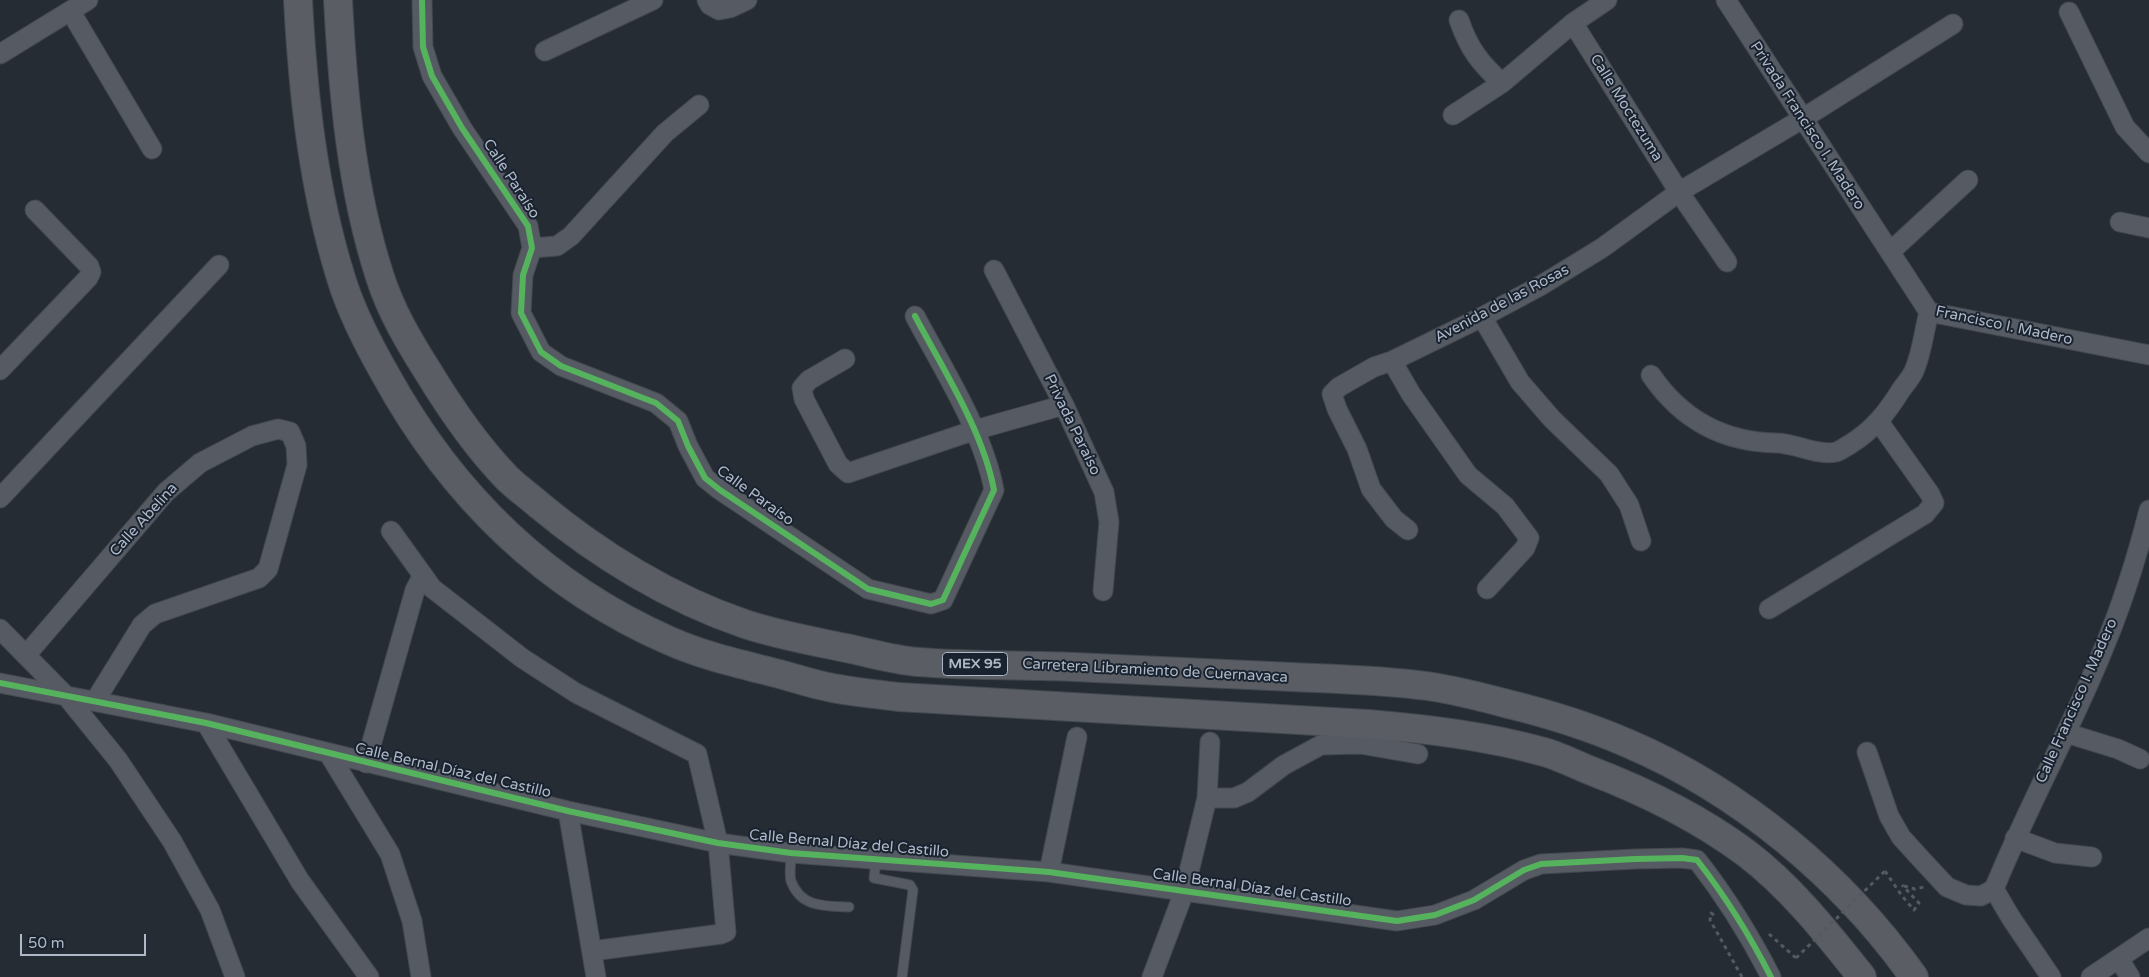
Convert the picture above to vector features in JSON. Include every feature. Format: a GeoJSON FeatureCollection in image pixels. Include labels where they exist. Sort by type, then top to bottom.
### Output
{"type":"FeatureCollection","features":[{"type":"Feature","properties":{"kind":"highway"},"geometry":{"type":"LineString","coordinates":[[298,0],[302,79],[315,174],[326,225],[342,281],[367,342],[403,407],[444,467],[487,517],[531,556],[579,591],[623,618],[671,642],[732,662],[827,687],[899,697],[1378,725],[1427,730],[1544,752],[1611,778],[1658,800],[1700,822],[1746,854],[1780,884],[1816,921],[1862,977]]}},
{"type":"Feature","properties":{"kind":"highway","name":"Carretera Libramiento de Cuernavaca"},"geometry":{"type":"LineString","coordinates":[[338,0],[342,74],[355,172],[365,222],[380,279],[400,326],[468,432],[508,479],[563,525],[608,558],[700,606],[746,624],[797,638],[913,661],[1128,669],[1428,686],[1558,717],[1629,743],[1682,770],[1767,826],[1812,863],[1842,892],[1897,953],[1914,977]]}},
{"type":"Feature","properties":{"kind":"street"},"geometry":{"type":"LineString","coordinates":[[0,54],[88,0]]}},
{"type":"Feature","properties":{"kind":"street","name":"Calle Paraíso"},"geometry":{"type":"LineString","coordinates":[[422,0],[423,47],[432,76],[462,128],[528,226],[532,248],[524,275],[521,312],[541,352],[561,366],[656,403],[678,420],[688,446],[705,478],[868,589],[931,604],[943,600],[994,490],[992,476],[975,430],[915,316]]}},
{"type":"Feature","properties":{"kind":"street"},"geometry":{"type":"LineString","coordinates":[[546,51],[653,0]]}},
{"type":"Feature","properties":{"kind":"street"},"geometry":{"type":"LineString","coordinates":[[707,0],[719,10],[730,8],[747,0]]}},
{"type":"Feature","properties":{"kind":"street"},"geometry":{"type":"LineString","coordinates":[[1453,115],[1502,83],[1578,13],[1607,0]]}},
{"type":"Feature","properties":{"kind":"street","name":"Privada Francisco I. Madero"},"geometry":{"type":"LineString","coordinates":[[1726,0],[1890,252]]}},
{"type":"Feature","properties":{"kind":"street"},"geometry":{"type":"LineString","coordinates":[[70,12],[152,149]]}},
{"type":"Feature","properties":{"kind":"street"},"geometry":{"type":"LineString","coordinates":[[2070,12],[2125,127],[2149,153]]}},
{"type":"Feature","properties":{"kind":"street","name":"Calle Moctezuma"},"geometry":{"type":"LineString","coordinates":[[1578,13],[1679,192],[1727,262]]}},
{"type":"Feature","properties":{"kind":"street"},"geometry":{"type":"LineString","coordinates":[[1459,20],[1466,42],[1482,64],[1502,83]]}},
{"type":"Feature","properties":{"kind":"street"},"geometry":{"type":"LineString","coordinates":[[1802,119],[1953,24]]}},
{"type":"Feature","properties":{"kind":"street"},"geometry":{"type":"LineString","coordinates":[[532,248],[557,246],[571,236],[665,133],[699,105]]}},
{"type":"Feature","properties":{"kind":"street","name":"Avenida de las Rosas"},"geometry":{"type":"LineString","coordinates":[[1408,530],[1394,519],[1371,489],[1357,450],[1337,409],[1332,394],[1338,386],[1374,367],[1392,361],[1482,317],[1540,286],[1602,248],[1679,192],[1802,119]]}},
{"type":"Feature","properties":{"kind":"street"},"geometry":{"type":"LineString","coordinates":[[1890,252],[1968,180]]}},
{"type":"Feature","properties":{"kind":"street"},"geometry":{"type":"LineString","coordinates":[[1,367],[92,272],[89,266],[34,210]]}},
{"type":"Feature","properties":{"kind":"street"},"geometry":{"type":"LineString","coordinates":[[2120,222],[2149,228]]}},
{"type":"Feature","properties":{"kind":"street","name":"Francisco I. Madero"},"geometry":{"type":"LineString","coordinates":[[1890,252],[1930,312],[2149,355]]}},
{"type":"Feature","properties":{"kind":"street"},"geometry":{"type":"LineString","coordinates":[[0,498],[219,265]]}},
{"type":"Feature","properties":{"kind":"street","name":"Privada Paraíso"},"geometry":{"type":"LineString","coordinates":[[994,270],[1064,405],[1104,492],[1108,522],[1104,591]]}},
{"type":"Feature","properties":{"kind":"street"},"geometry":{"type":"LineString","coordinates":[[1651,375],[1665,396],[1694,419],[1727,436],[1757,442],[1786,443],[1819,452],[1837,452],[1858,439],[1879,422],[1914,371],[1930,312]]}},
{"type":"Feature","properties":{"kind":"street"},"geometry":{"type":"LineString","coordinates":[[1482,317],[1520,382],[1552,419],[1609,474],[1629,505],[1642,541]]}},
{"type":"Feature","properties":{"kind":"street"},"geometry":{"type":"LineString","coordinates":[[845,359],[809,380],[802,388],[804,399],[838,464],[848,473],[975,430],[1064,405]]}},
{"type":"Feature","properties":{"kind":"street"},"geometry":{"type":"LineString","coordinates":[[1392,361],[1410,394],[1468,474],[1505,506],[1529,538],[1525,548],[1488,589]]}},
{"type":"Feature","properties":{"kind":"street"},"geometry":{"type":"LineString","coordinates":[[1769,609],[1925,514],[1934,503],[1930,494],[1879,422]]}},
{"type":"Feature","properties":{"kind":"street","name":"Calle Abelina"},"geometry":{"type":"LineString","coordinates":[[27,654],[166,492],[200,463],[252,436],[278,429],[290,432],[296,446],[296,465],[268,570],[259,578],[155,614],[142,625],[95,701]]}},
{"type":"Feature","properties":{"kind":"street","name":"Calle Francisco I. Madero"},"geometry":{"type":"LineString","coordinates":[[1994,888],[2015,838],[2103,650],[2140,545],[2149,510]]}},
{"type":"Feature","properties":{"kind":"street"},"geometry":{"type":"LineString","coordinates":[[390,531],[432,588],[522,658],[576,692],[697,754],[718,843],[726,932],[592,951]]}},
{"type":"Feature","properties":{"kind":"street"},"geometry":{"type":"LineString","coordinates":[[366,763],[415,590],[423,575]]}},
{"type":"Feature","properties":{"kind":"street"},"geometry":{"type":"LineString","coordinates":[[0,629],[27,654],[67,697],[118,760],[172,841],[210,910],[235,977]]}},
{"type":"Feature","properties":{"kind":"street","name":"Calle Bernal Díaz del Castillo"},"geometry":{"type":"LineString","coordinates":[[0,683],[206,723],[568,811],[718,843],[791,853],[876,861],[1048,872],[1397,920],[1435,915],[1474,900],[1524,870],[1541,864],[1635,859],[1682,858],[1697,860],[1755,944],[1771,977]]}},
{"type":"Feature","properties":{"kind":"street"},"geometry":{"type":"LineString","coordinates":[[206,723],[300,881],[369,977]]}},
{"type":"Feature","properties":{"kind":"street"},"geometry":{"type":"LineString","coordinates":[[2066,732],[2118,749],[2140,759]]}},
{"type":"Feature","properties":{"kind":"street"},"geometry":{"type":"LineString","coordinates":[[1048,872],[1077,736]]}},
{"type":"Feature","properties":{"kind":"street"},"geometry":{"type":"LineString","coordinates":[[1152,977],[1184,892],[1207,798],[1210,742]]}},
{"type":"Feature","properties":{"kind":"street"},"geometry":{"type":"LineString","coordinates":[[1207,798],[1234,798],[1248,792],[1284,765],[1321,744],[1360,744],[1418,754]]}},
{"type":"Feature","properties":{"kind":"street"},"geometry":{"type":"LineString","coordinates":[[1867,752],[1889,816],[1901,838],[1947,887],[1966,895],[1981,896],[1994,888],[2011,918],[2051,977]]}},
{"type":"Feature","properties":{"kind":"street"},"geometry":{"type":"LineString","coordinates":[[328,754],[390,854],[412,921],[421,977]]}},
{"type":"Feature","properties":{"kind":"street"},"geometry":{"type":"LineString","coordinates":[[568,811],[596,977]]}},
{"type":"Feature","properties":{"kind":"street"},"geometry":{"type":"LineString","coordinates":[[2015,838],[2054,853],[2092,857]]}},
{"type":"Feature","properties":{"kind":"street"},"geometry":{"type":"LineString","coordinates":[[2091,977],[2149,938]]}},
{"type":"Feature","properties":{"kind":"street"},"geometry":{"type":"LineString","coordinates":[[2120,959],[2130,977]]}},
{"type":"Feature","properties":{"kind":"lane"},"geometry":{"type":"LineString","coordinates":[[791,853],[791,880],[804,900],[814,905],[848,907]]}},
{"type":"Feature","properties":{"kind":"lane"},"geometry":{"type":"LineString","coordinates":[[876,861],[874,878],[910,885],[913,890],[902,977]]}},
{"type":"Feature","properties":{"kind":"path"},"geometry":{"type":"LineString","coordinates":[[1796,958],[1885,871],[1914,910],[1919,903],[1902,885]]}},
{"type":"Feature","properties":{"kind":"cycle path"},"geometry":{"type":"LineString","coordinates":[[422,0],[423,47],[432,76],[462,128],[528,226],[532,248],[523,275],[521,313],[541,352],[561,366],[656,403],[678,421],[688,446],[705,478],[868,589],[931,604],[943,600],[994,490],[989,468],[972,423],[915,316]]}},
{"type":"Feature","properties":{"kind":"cycle path"},"geometry":{"type":"LineString","coordinates":[[0,683],[206,723],[568,811],[718,843],[791,853],[1049,872],[1397,921],[1435,915],[1474,900],[1524,870],[1541,864],[1635,859],[1682,858],[1697,860],[1737,917],[1771,977]]}}]}
